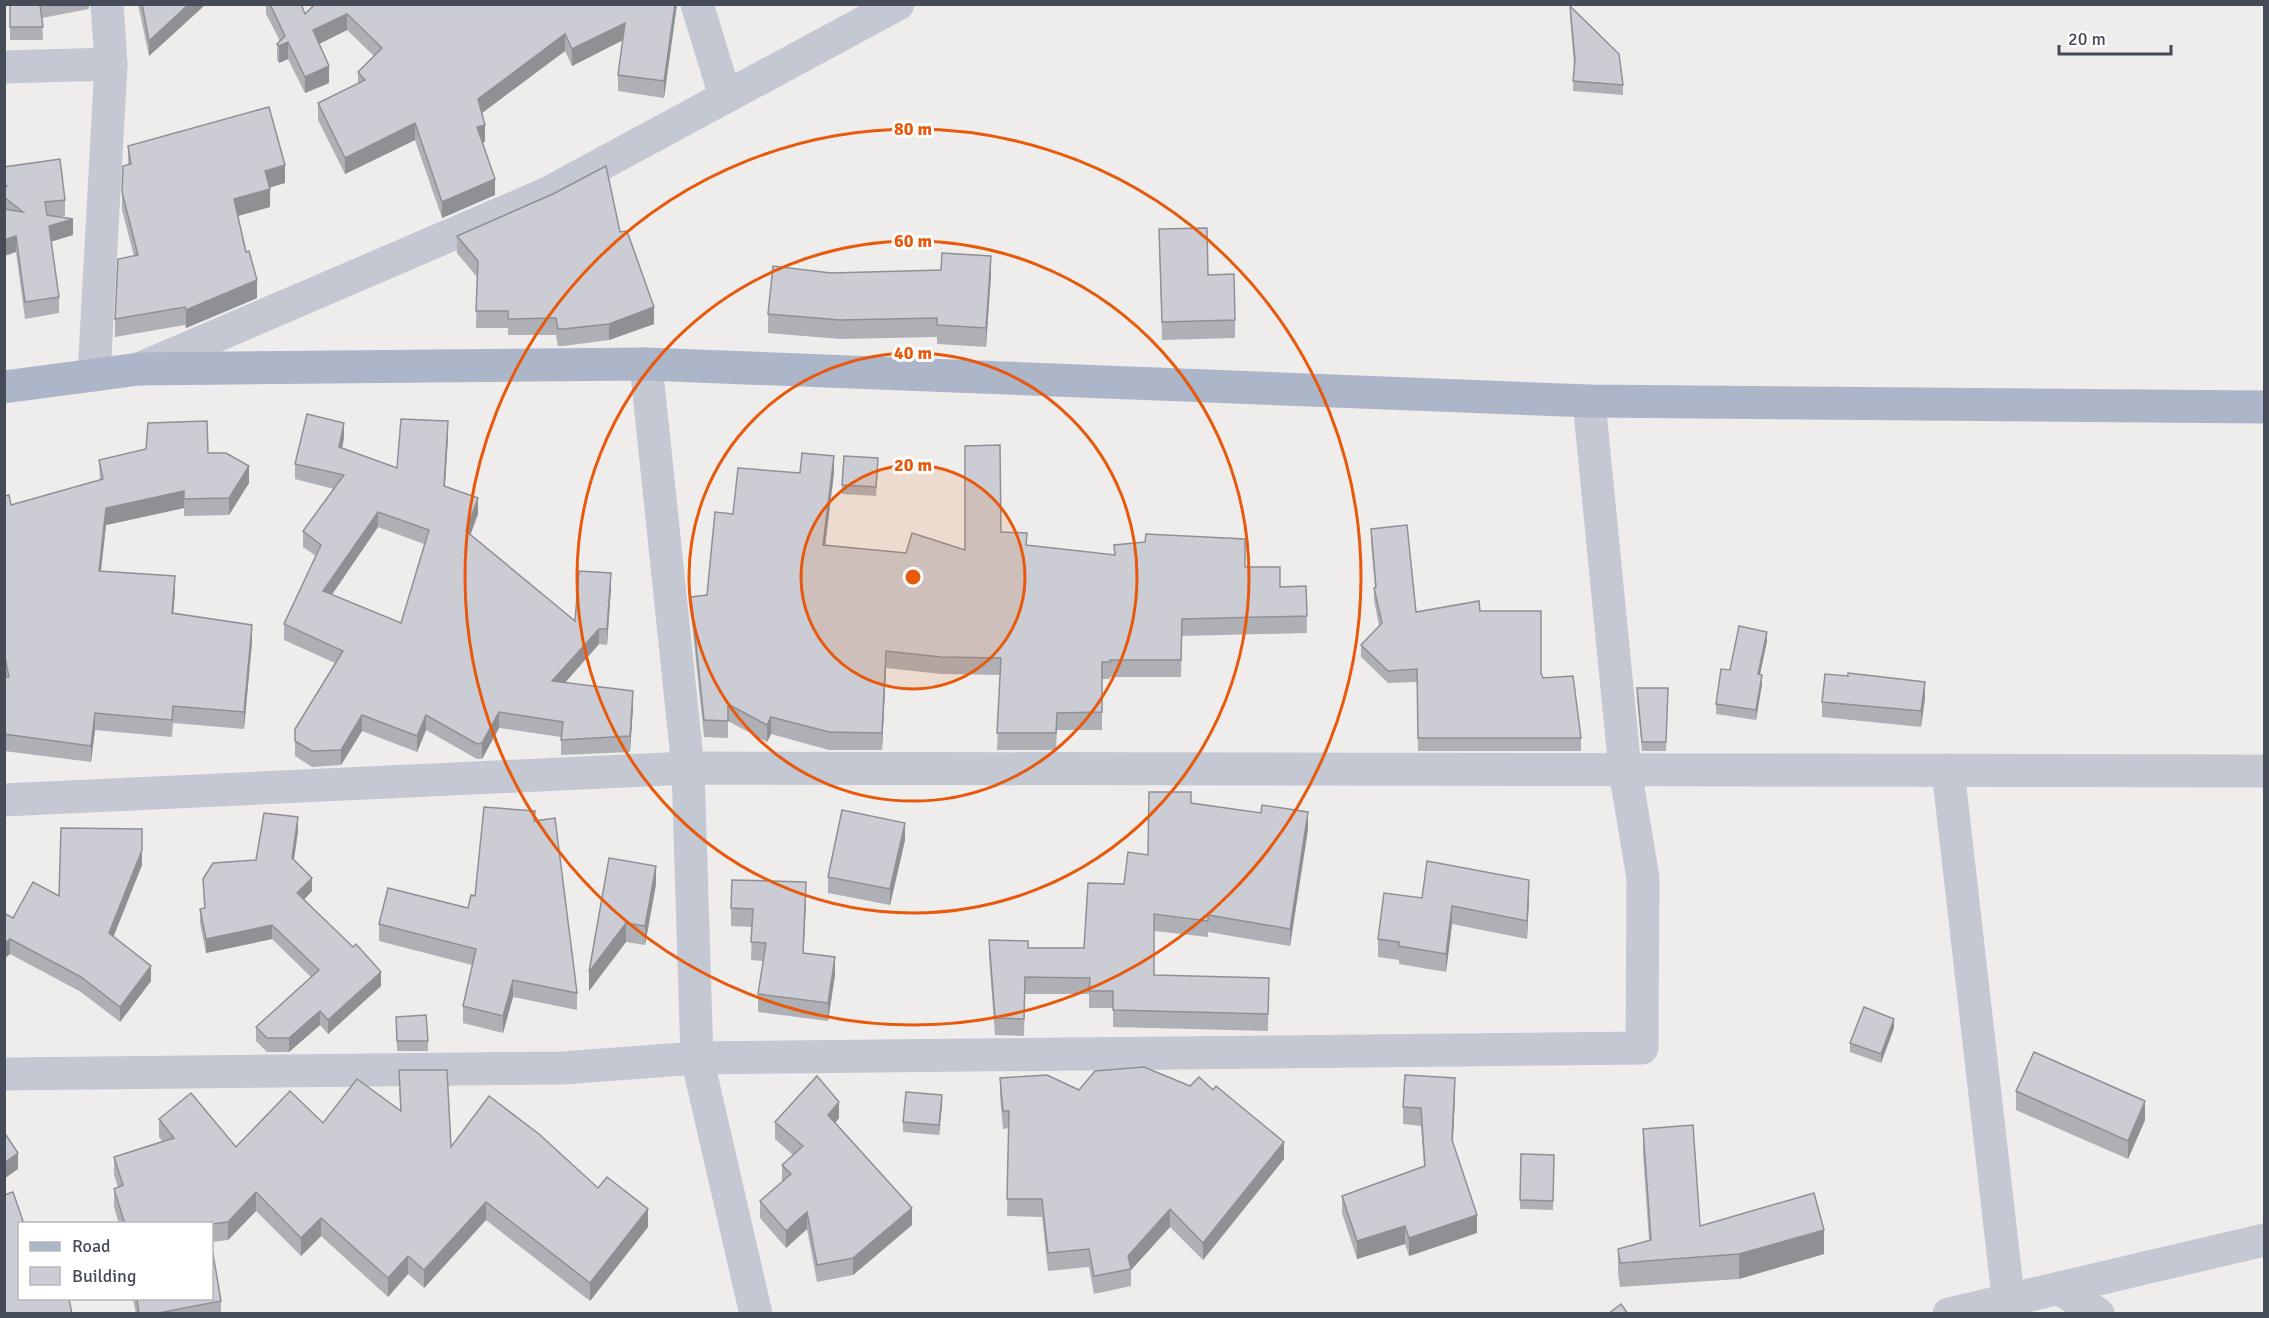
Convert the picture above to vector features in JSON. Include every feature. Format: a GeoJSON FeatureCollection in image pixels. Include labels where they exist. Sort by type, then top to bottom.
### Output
{"type":"FeatureCollection","features":[{"type":"Feature","properties":{"kind":"main road"},"geometry":{"type":"LineString","coordinates":[[4,387],[139,369],[646,364],[1589,401],[2265,407]]}},
{"type":"Feature","properties":{"kind":"street"},"geometry":{"type":"LineString","coordinates":[[94,375],[111,64],[107,4]]}},
{"type":"Feature","properties":{"kind":"street"},"geometry":{"type":"LineString","coordinates":[[697,4],[724,96]]}},
{"type":"Feature","properties":{"kind":"street"},"geometry":{"type":"LineString","coordinates":[[139,369],[546,194],[898,4]]}},
{"type":"Feature","properties":{"kind":"street"},"geometry":{"type":"LineString","coordinates":[[4,67],[111,64]]}},
{"type":"Feature","properties":{"kind":"street"},"geometry":{"type":"LineString","coordinates":[[646,364],[688,768],[697,1058],[756,1314]]}},
{"type":"Feature","properties":{"kind":"street"},"geometry":{"type":"LineString","coordinates":[[4,1074],[562,1068],[697,1058],[1642,1048],[1643,878],[1625,770],[1589,401]]}},
{"type":"Feature","properties":{"kind":"street"},"geometry":{"type":"LineString","coordinates":[[4,800],[688,768],[2265,771]]}},
{"type":"Feature","properties":{"kind":"street"},"geometry":{"type":"LineString","coordinates":[[1948,770],[2008,1307]]}},
{"type":"Feature","properties":{"kind":"street"},"geometry":{"type":"LineString","coordinates":[[1949,1314],[2008,1307],[2059,1288],[2265,1240]]}},
{"type":"Feature","properties":{"kind":"street"},"geometry":{"type":"LineString","coordinates":[[2059,1288],[2098,1314]]}},
{"type":"Feature","properties":{"kind":"building"},"geometry":{"type":"Polygon","coordinates":[[[10,4],[44,4],[40,5],[43,27],[10,27],[10,4]]]}},
{"type":"Feature","properties":{"kind":"building"},"geometry":{"type":"Polygon","coordinates":[[[142,4],[189,4],[149,41],[142,4]]]}},
{"type":"Feature","properties":{"kind":"building"},"geometry":{"type":"Polygon","coordinates":[[[270,4],[301,4],[305,14],[315,4],[675,4],[664,81],[618,75],[625,23],[572,49],[565,34],[478,99],[485,125],[477,127],[495,179],[442,202],[415,123],[345,158],[318,103],[365,80],[358,72],[382,48],[347,14],[313,30],[329,66],[305,77],[288,42],[279,46],[277,44],[285,36],[270,4]]]}},
{"type":"Feature","properties":{"kind":"building"},"geometry":{"type":"Polygon","coordinates":[[[1570,6],[1619,54],[1623,85],[1573,81],[1575,60],[1570,6]]]}},
{"type":"Feature","properties":{"kind":"building"},"geometry":{"type":"Polygon","coordinates":[[[269,107],[285,165],[265,171],[270,189],[234,199],[246,252],[249,251],[257,280],[186,310],[185,307],[115,319],[118,259],[138,255],[122,192],[123,166],[131,164],[128,146],[269,107]]]}},
{"type":"Feature","properties":{"kind":"building"},"geometry":{"type":"Polygon","coordinates":[[[60,159],[65,200],[45,202],[47,215],[73,219],[49,226],[59,297],[25,302],[16,236],[4,240],[4,209],[23,212],[4,197],[4,187],[7,186],[4,184],[4,167],[60,159]]]}},
{"type":"Feature","properties":{"kind":"building"},"geometry":{"type":"Polygon","coordinates":[[[606,166],[620,232],[627,231],[654,307],[609,324],[563,329],[558,329],[556,318],[508,319],[508,311],[476,311],[478,261],[457,236],[553,194],[606,166]]]}},
{"type":"Feature","properties":{"kind":"building"},"geometry":{"type":"Polygon","coordinates":[[[1207,228],[1208,275],[1234,274],[1235,320],[1162,322],[1159,229],[1207,228]]]}},
{"type":"Feature","properties":{"kind":"building"},"geometry":{"type":"Polygon","coordinates":[[[942,253],[991,256],[986,328],[937,325],[937,318],[840,320],[768,314],[773,266],[831,273],[941,270],[942,253]]]}},
{"type":"Feature","properties":{"kind":"building"},"geometry":{"type":"Polygon","coordinates":[[[307,414],[344,423],[339,447],[397,468],[401,419],[448,421],[444,486],[478,498],[466,531],[575,621],[579,571],[611,573],[607,629],[599,629],[552,681],[633,691],[630,736],[561,740],[563,722],[499,712],[482,743],[477,744],[426,715],[417,736],[362,715],[341,750],[312,751],[295,741],[295,729],[343,651],[284,624],[321,545],[303,531],[344,475],[295,464],[307,414]],[[378,512],[323,591],[401,623],[429,530],[378,512]]]}},
{"type":"Feature","properties":{"kind":"building"},"geometry":{"type":"Polygon","coordinates":[[[207,421],[208,453],[226,453],[249,466],[229,498],[184,499],[184,491],[106,508],[99,571],[175,576],[172,613],[252,625],[244,712],[173,706],[172,720],[95,713],[91,746],[4,734],[4,677],[9,677],[4,653],[4,496],[9,495],[11,505],[103,479],[99,460],[146,449],[148,423],[207,421]]]}},
{"type":"Feature","properties":{"kind":"building"},"geometry":{"type":"Polygon","coordinates":[[[1000,445],[1001,532],[1027,533],[1026,545],[1115,555],[1114,545],[1145,542],[1146,534],[1245,539],[1245,567],[1280,567],[1280,587],[1306,586],[1307,616],[1182,619],[1181,660],[1102,662],[1102,712],[1057,713],[1056,733],[997,733],[1001,658],[941,657],[886,651],[882,733],[829,732],[771,717],[767,725],[728,704],[728,721],[704,720],[691,597],[707,595],[715,512],[733,514],[738,468],[800,473],[802,453],[834,456],[823,545],[906,553],[912,533],[965,550],[965,446],[1000,445]]]}},
{"type":"Feature","properties":{"kind":"building"},"geometry":{"type":"Polygon","coordinates":[[[844,456],[878,458],[876,487],[842,485],[844,456]]]}},
{"type":"Feature","properties":{"kind":"building"},"geometry":{"type":"Polygon","coordinates":[[[1407,525],[1416,612],[1479,601],[1480,611],[1541,611],[1541,673],[1543,678],[1573,676],[1581,738],[1418,738],[1417,669],[1388,671],[1361,645],[1382,623],[1374,588],[1376,587],[1371,529],[1407,525]]]}},
{"type":"Feature","properties":{"kind":"building"},"geometry":{"type":"Polygon","coordinates":[[[1739,626],[1767,632],[1758,674],[1762,675],[1756,710],[1716,704],[1721,669],[1730,670],[1739,626]]]}},
{"type":"Feature","properties":{"kind":"building"},"geometry":{"type":"Polygon","coordinates":[[[1848,673],[1925,682],[1921,711],[1822,702],[1825,674],[1848,676],[1848,673]]]}},
{"type":"Feature","properties":{"kind":"building"},"geometry":{"type":"Polygon","coordinates":[[[1637,688],[1668,688],[1666,742],[1642,742],[1637,688]]]}},
{"type":"Feature","properties":{"kind":"building"},"geometry":{"type":"Polygon","coordinates":[[[1149,792],[1191,792],[1191,803],[1261,813],[1262,805],[1308,812],[1290,929],[1208,915],[1208,921],[1154,914],[1154,975],[1269,978],[1268,1014],[1113,1010],[1113,991],[1089,991],[1090,978],[1025,977],[1024,1019],[995,1018],[989,940],[1028,941],[1028,948],[1084,948],[1088,883],[1124,884],[1128,852],[1148,855],[1149,792]]]}},
{"type":"Feature","properties":{"kind":"building"},"geometry":{"type":"Polygon","coordinates":[[[484,807],[535,811],[534,821],[555,818],[577,993],[513,980],[503,1016],[463,1006],[476,949],[379,924],[388,888],[468,908],[471,895],[475,896],[484,807]]]}},
{"type":"Feature","properties":{"kind":"building"},"geometry":{"type":"Polygon","coordinates":[[[842,810],[905,823],[890,889],[828,877],[842,810]]]}},
{"type":"Feature","properties":{"kind":"building"},"geometry":{"type":"Polygon","coordinates":[[[264,813],[298,817],[292,858],[312,878],[297,893],[353,947],[356,944],[381,972],[328,1020],[320,1011],[289,1038],[267,1038],[256,1027],[319,970],[272,925],[206,939],[200,909],[205,908],[203,879],[213,863],[256,860],[264,813]]]}},
{"type":"Feature","properties":{"kind":"building"},"geometry":{"type":"Polygon","coordinates":[[[61,828],[142,829],[142,850],[109,933],[151,966],[120,1007],[81,977],[10,939],[4,944],[4,913],[13,918],[33,882],[59,896],[61,828]]]}},
{"type":"Feature","properties":{"kind":"building"},"geometry":{"type":"Polygon","coordinates":[[[609,858],[656,866],[645,926],[626,923],[589,972],[609,858]]]}},
{"type":"Feature","properties":{"kind":"building"},"geometry":{"type":"Polygon","coordinates":[[[1427,861],[1529,880],[1527,921],[1452,906],[1446,954],[1399,946],[1399,942],[1378,939],[1384,893],[1422,898],[1427,861]]]}},
{"type":"Feature","properties":{"kind":"building"},"geometry":{"type":"Polygon","coordinates":[[[732,880],[806,882],[803,953],[835,957],[828,1003],[758,994],[766,943],[751,942],[753,909],[731,908],[732,880]]]}},
{"type":"Feature","properties":{"kind":"building"},"geometry":{"type":"Polygon","coordinates":[[[1864,1007],[1894,1019],[1881,1054],[1850,1043],[1864,1007]]]}},
{"type":"Feature","properties":{"kind":"building"},"geometry":{"type":"Polygon","coordinates":[[[426,1015],[428,1041],[397,1041],[396,1017],[426,1015]]]}},
{"type":"Feature","properties":{"kind":"building"},"geometry":{"type":"Polygon","coordinates":[[[2034,1052],[2145,1101],[2128,1141],[2016,1091],[2034,1052]]]}},
{"type":"Feature","properties":{"kind":"building"},"geometry":{"type":"Polygon","coordinates":[[[1144,1067],[1190,1086],[1199,1077],[1213,1090],[1216,1086],[1284,1142],[1203,1243],[1170,1209],[1128,1256],[1131,1269],[1094,1276],[1089,1249],[1048,1253],[1042,1199],[1007,1199],[1009,1111],[1003,1111],[1000,1078],[1047,1075],[1079,1090],[1095,1071],[1144,1067]]]}},
{"type":"Feature","properties":{"kind":"building"},"geometry":{"type":"Polygon","coordinates":[[[399,1070],[447,1070],[451,1147],[489,1096],[539,1134],[598,1188],[607,1177],[648,1209],[590,1283],[486,1202],[424,1270],[408,1256],[388,1278],[321,1218],[301,1238],[256,1192],[228,1222],[213,1224],[213,1222],[124,1222],[114,1189],[123,1185],[114,1157],[174,1138],[159,1119],[191,1093],[236,1147],[290,1091],[323,1123],[357,1079],[401,1111],[399,1070]]]}},
{"type":"Feature","properties":{"kind":"building"},"geometry":{"type":"Polygon","coordinates":[[[1405,1075],[1455,1078],[1452,1140],[1477,1215],[1409,1238],[1405,1226],[1357,1241],[1342,1196],[1425,1166],[1421,1108],[1403,1107],[1405,1075]]]}},
{"type":"Feature","properties":{"kind":"building"},"geometry":{"type":"Polygon","coordinates":[[[817,1076],[839,1102],[828,1115],[912,1208],[853,1258],[817,1265],[807,1212],[786,1231],[760,1201],[791,1174],[782,1165],[803,1146],[775,1122],[817,1076]]]}},
{"type":"Feature","properties":{"kind":"building"},"geometry":{"type":"Polygon","coordinates":[[[906,1092],[942,1095],[939,1125],[903,1122],[906,1092]]]}},
{"type":"Feature","properties":{"kind":"building"},"geometry":{"type":"Polygon","coordinates":[[[1693,1125],[1700,1226],[1814,1193],[1824,1230],[1739,1254],[1620,1263],[1618,1249],[1651,1240],[1643,1129],[1693,1125]]]}},
{"type":"Feature","properties":{"kind":"building"},"geometry":{"type":"Polygon","coordinates":[[[4,1132],[18,1153],[4,1163],[4,1132]]]}},
{"type":"Feature","properties":{"kind":"building"},"geometry":{"type":"Polygon","coordinates":[[[1521,1154],[1554,1155],[1553,1201],[1520,1200],[1521,1154]]]}},
{"type":"Feature","properties":{"kind":"building"},"geometry":{"type":"Polygon","coordinates":[[[13,1192],[23,1222],[18,1222],[18,1300],[69,1300],[72,1314],[4,1314],[4,1195],[13,1192]]]}},
{"type":"Feature","properties":{"kind":"building"},"geometry":{"type":"Polygon","coordinates":[[[213,1254],[221,1301],[153,1314],[139,1314],[137,1300],[213,1300],[213,1254]]]}},
{"type":"Feature","properties":{"kind":"building"},"geometry":{"type":"Polygon","coordinates":[[[1621,1304],[1628,1314],[1608,1314],[1621,1304]]]}}]}
